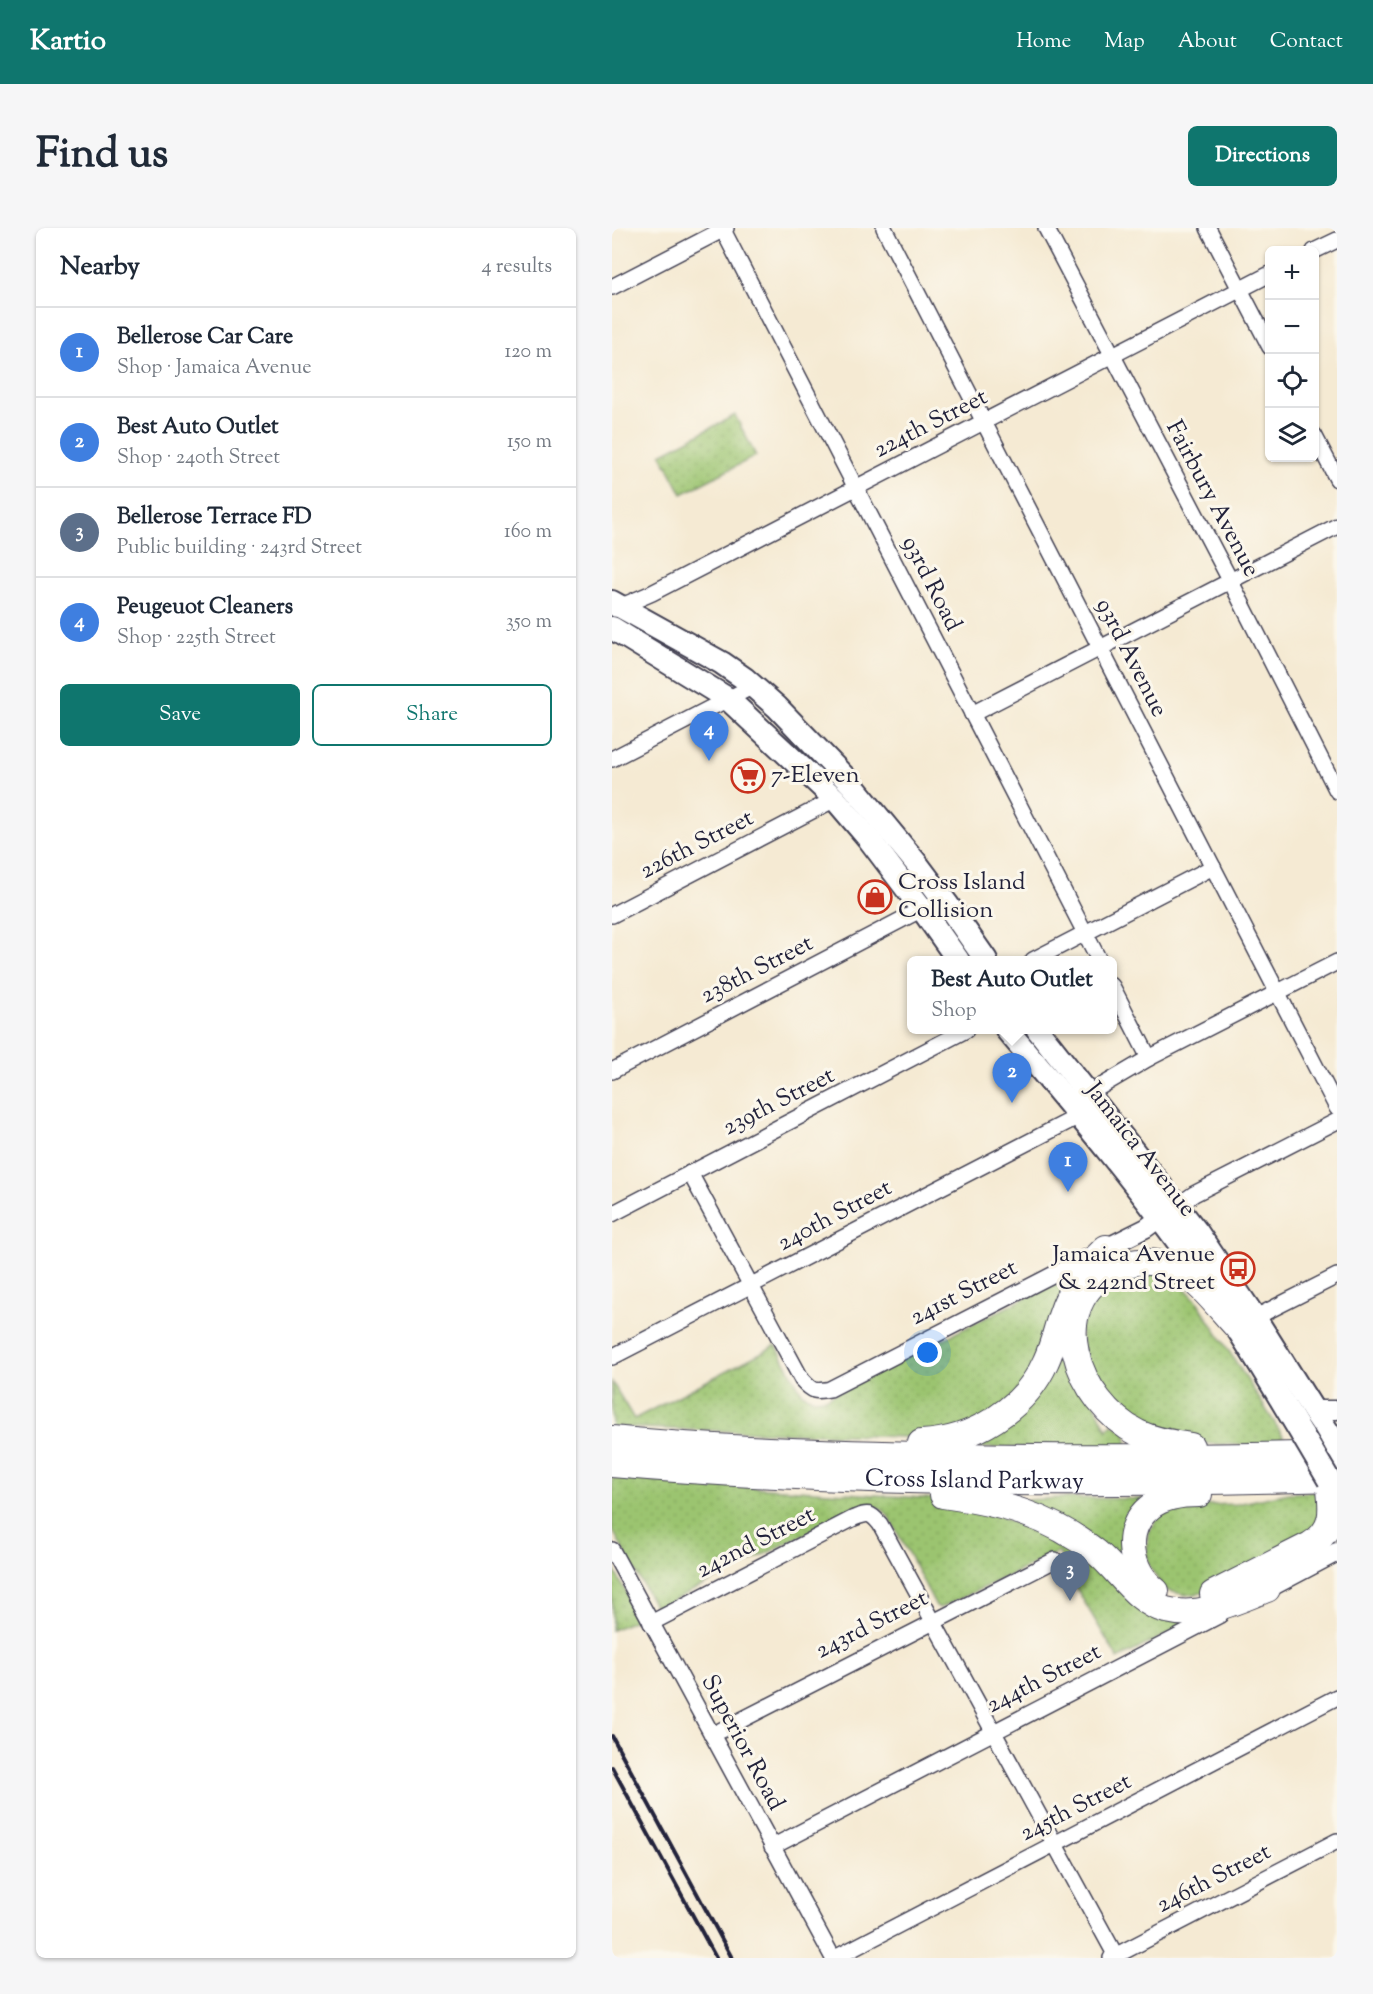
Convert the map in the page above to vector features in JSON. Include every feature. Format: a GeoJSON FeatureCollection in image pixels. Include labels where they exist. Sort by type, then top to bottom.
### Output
{"type":"FeatureCollection","features":[{"type":"Feature","properties":{"kind":"highway"},"geometry":{"type":"LineString","coordinates":[[797,1451],[879,1442],[925,1443],[967,1433],[993,1420],[1024,1395],[1041,1371],[1070,1292],[1085,1269],[1106,1248]]}},
{"type":"Feature","properties":{"kind":"highway"},"geometry":{"type":"LineString","coordinates":[[1245,1457],[1156,1440],[1126,1426],[1108,1411],[1092,1392],[1081,1370],[1073,1338],[1079,1306],[1090,1288],[1114,1269],[1142,1262],[1160,1264],[1188,1276],[1246,1322]]}},
{"type":"Feature","properties":{"kind":"highway","name":"Cross Island Parkway"},"geometry":{"type":"LineString","coordinates":[[612,1439],[691,1446],[797,1451],[1083,1458],[1245,1457],[1334,1444]]}},
{"type":"Feature","properties":{"kind":"highway","name":"Cross Island Parkway"},"geometry":{"type":"LineString","coordinates":[[612,1464],[833,1477],[989,1483],[1276,1480],[1334,1488]]}},
{"type":"Feature","properties":{"kind":"highway"},"geometry":{"type":"LineString","coordinates":[[833,1477],[994,1503],[1039,1518],[1083,1543],[1111,1565],[1140,1596],[1165,1610],[1206,1611],[1267,1589]]}},
{"type":"Feature","properties":{"kind":"highway"},"geometry":{"type":"LineString","coordinates":[[1276,1480],[1182,1495],[1165,1499],[1150,1507],[1140,1518],[1132,1542],[1133,1559],[1144,1580],[1156,1592],[1173,1599],[1190,1601],[1205,1599],[1317,1541],[1330,1522],[1334,1488]]}},
{"type":"Feature","properties":{"kind":"main road"},"geometry":{"type":"LineString","coordinates":[[615,607],[722,663],[777,707],[852,784],[935,888],[983,956]]}},
{"type":"Feature","properties":{"kind":"main road"},"geometry":{"type":"LineString","coordinates":[[612,628],[728,699],[835,799],[869,838],[955,956]]}},
{"type":"Feature","properties":{"kind":"main road","name":"Jamaica Avenue"},"geometry":{"type":"LineString","coordinates":[[1011,1034],[1079,1116],[1168,1212]]}},
{"type":"Feature","properties":{"kind":"main road","name":"Jamaica Avenue"},"geometry":{"type":"LineString","coordinates":[[1042,1034],[1088,1094],[1168,1212],[1246,1322],[1313,1410],[1334,1444]]}},
{"type":"Feature","properties":{"kind":"main road","name":"Jamaica Avenue"},"geometry":{"type":"LineString","coordinates":[[1246,1322],[1303,1436],[1334,1488]]}},
{"type":"Feature","properties":{"kind":"street","name":"93rd Avenue"},"geometry":{"type":"LineString","coordinates":[[884,228],[1337,1108]]}},
{"type":"Feature","properties":{"kind":"street","name":"Fairbury Avenue"},"geometry":{"type":"LineString","coordinates":[[1046,228],[1230,580],[1337,791]]}},
{"type":"Feature","properties":{"kind":"street"},"geometry":{"type":"LineString","coordinates":[[1208,228],[1265,339]]}},
{"type":"Feature","properties":{"kind":"street"},"geometry":{"type":"LineString","coordinates":[[612,287],[724,229]]}},
{"type":"Feature","properties":{"kind":"street","name":"93rd Road"},"geometry":{"type":"LineString","coordinates":[[724,229],[1097,956]]}},
{"type":"Feature","properties":{"kind":"street"},"geometry":{"type":"LineString","coordinates":[[1319,249],[1337,240]]}},
{"type":"Feature","properties":{"kind":"street","name":"224th Street"},"geometry":{"type":"LineString","coordinates":[[615,607],[856,488],[1265,276]]}},
{"type":"Feature","properties":{"kind":"street"},"geometry":{"type":"LineString","coordinates":[[1319,444],[1337,478]]}},
{"type":"Feature","properties":{"kind":"street"},"geometry":{"type":"LineString","coordinates":[[972,714],[1337,526]]}},
{"type":"Feature","properties":{"kind":"street"},"geometry":{"type":"LineString","coordinates":[[612,759],[753,686]]}},
{"type":"Feature","properties":{"kind":"street","name":"226th Street"},"geometry":{"type":"LineString","coordinates":[[612,915],[835,799]]}},
{"type":"Feature","properties":{"kind":"street"},"geometry":{"type":"LineString","coordinates":[[1041,956],[1213,867]]}},
{"type":"Feature","properties":{"kind":"street","name":"238th Street"},"geometry":{"type":"LineString","coordinates":[[612,1071],[922,909]]}},
{"type":"Feature","properties":{"kind":"street"},"geometry":{"type":"LineString","coordinates":[[1088,1094],[1149,1058],[1337,962]]}},
{"type":"Feature","properties":{"kind":"street"},"geometry":{"type":"LineString","coordinates":[[1117,994],[1149,1058]]}},
{"type":"Feature","properties":{"kind":"street","name":"239th Street"},"geometry":{"type":"LineString","coordinates":[[616,1212],[956,1034]]}},
{"type":"Feature","properties":{"kind":"street","name":"240th Street"},"geometry":{"type":"LineString","coordinates":[[612,1357],[1079,1116]]}},
{"type":"Feature","properties":{"kind":"street","name":"241st Street"},"geometry":{"type":"LineString","coordinates":[[751,1285],[802,1380],[816,1391],[830,1389],[1146,1228],[1194,1194],[1337,1120]]}},
{"type":"Feature","properties":{"kind":"street"},"geometry":{"type":"LineString","coordinates":[[690,1173],[751,1285]]}},
{"type":"Feature","properties":{"kind":"street"},"geometry":{"type":"LineString","coordinates":[[612,1196],[616,1212]]}},
{"type":"Feature","properties":{"kind":"street"},"geometry":{"type":"LineString","coordinates":[[1246,1322],[1337,1276]]}},
{"type":"Feature","properties":{"kind":"street"},"geometry":{"type":"LineString","coordinates":[[1313,1410],[1337,1410]]}},
{"type":"Feature","properties":{"kind":"street","name":"242nd Street"},"geometry":{"type":"LineString","coordinates":[[651,1623],[854,1518],[867,1514],[880,1524],[933,1621]]}},
{"type":"Feature","properties":{"kind":"street","name":"Superior Road"},"geometry":{"type":"LineString","coordinates":[[612,1550],[834,1958]]}},
{"type":"Feature","properties":{"kind":"street","name":"244th Street"},"geometry":{"type":"LineString","coordinates":[[772,1847],[1167,1643],[1337,1552]]}},
{"type":"Feature","properties":{"kind":"street","name":"243rd Street"},"geometry":{"type":"LineString","coordinates":[[712,1735],[1055,1560]]}},
{"type":"Feature","properties":{"kind":"street"},"geometry":{"type":"LineString","coordinates":[[933,1621],[1115,1957]]}},
{"type":"Feature","properties":{"kind":"street","name":"245th Street"},"geometry":{"type":"LineString","coordinates":[[834,1958],[1337,1697]]}},
{"type":"Feature","properties":{"kind":"street","name":"246th Street"},"geometry":{"type":"LineString","coordinates":[[1115,1957],[1337,1841]]}},
{"type":"Feature","properties":{"kind":"green space"},"geometry":{"type":"Polygon","coordinates":[[[735,415],[756,456],[682,494],[661,454],[735,415]]]}},
{"type":"Feature","properties":{"kind":"green space"},"geometry":{"type":"Polygon","coordinates":[[[1150,1268],[1181,1284],[1197,1301],[1288,1447],[1195,1443],[1146,1432],[1086,1370],[1080,1328],[1097,1290],[1130,1271],[1150,1268]]]}},
{"type":"Feature","properties":{"kind":"green space"},"geometry":{"type":"Polygon","coordinates":[[[1071,1275],[1042,1349],[1019,1392],[977,1425],[932,1438],[612,1427],[612,1382],[634,1419],[776,1345],[802,1393],[814,1399],[826,1398],[1071,1275]]]}},
{"type":"Feature","properties":{"kind":"green space"},"geometry":{"type":"Polygon","coordinates":[[[1069,1313],[1097,1409],[1107,1430],[1112,1424],[1126,1431],[1127,1444],[1100,1449],[937,1447],[993,1429],[1069,1313]]]}},
{"type":"Feature","properties":{"kind":"green space"},"geometry":{"type":"Polygon","coordinates":[[[612,1478],[937,1499],[997,1515],[1051,1540],[1057,1536],[1195,1620],[1118,1659],[1072,1581],[1065,1584],[1060,1572],[1066,1569],[1059,1552],[940,1608],[936,1606],[889,1517],[880,1508],[870,1505],[861,1506],[656,1609],[612,1529],[612,1478]]]}},
{"type":"Feature","properties":{"kind":"green space"},"geometry":{"type":"Polygon","coordinates":[[[1315,1492],[1320,1501],[1323,1524],[1202,1593],[1186,1595],[1165,1590],[1150,1568],[1147,1558],[1148,1534],[1161,1513],[1178,1506],[1237,1504],[1289,1493],[1315,1492]]]}},
{"type":"Feature","properties":{"kind":"green space"},"geometry":{"type":"Polygon","coordinates":[[[1156,1499],[1125,1563],[1025,1500],[1156,1499]]]}},
{"type":"Feature","properties":{"kind":"green space"},"geometry":{"type":"Polygon","coordinates":[[[612,1566],[640,1618],[612,1630],[612,1566]]]}},
{"type":"Feature","properties":{"kind":"railway"},"geometry":{"type":"LineString","coordinates":[[612,1736],[732,1958]]}},
{"type":"Feature","properties":{"kind":"railway"},"geometry":{"type":"LineString","coordinates":[[612,1767],[716,1958]]}},
{"type":"Feature","properties":{"kind":"place","name":"Peugeuot Cleaners"},"geometry":{"type":"Point","coordinates":[709,761]}},
{"type":"Feature","properties":{"kind":"place","name":"7-Eleven"},"geometry":{"type":"Point","coordinates":[748,776]}},
{"type":"Feature","properties":{"kind":"place","name":"Cross Island Collision"},"geometry":{"type":"Point","coordinates":[875,897]}},
{"type":"Feature","properties":{"kind":"place","name":"Best Auto Outlet"},"geometry":{"type":"Point","coordinates":[1012,1103]}},
{"type":"Feature","properties":{"kind":"place","name":"Bellerose Car Care"},"geometry":{"type":"Point","coordinates":[1068,1192]}},
{"type":"Feature","properties":{"kind":"place","name":"Jamaica Avenue & 242nd Street"},"geometry":{"type":"Point","coordinates":[1238,1269]}},
{"type":"Feature","properties":{"kind":"place","name":"Bellerose Terrace FD"},"geometry":{"type":"Point","coordinates":[1070,1601]}}]}
